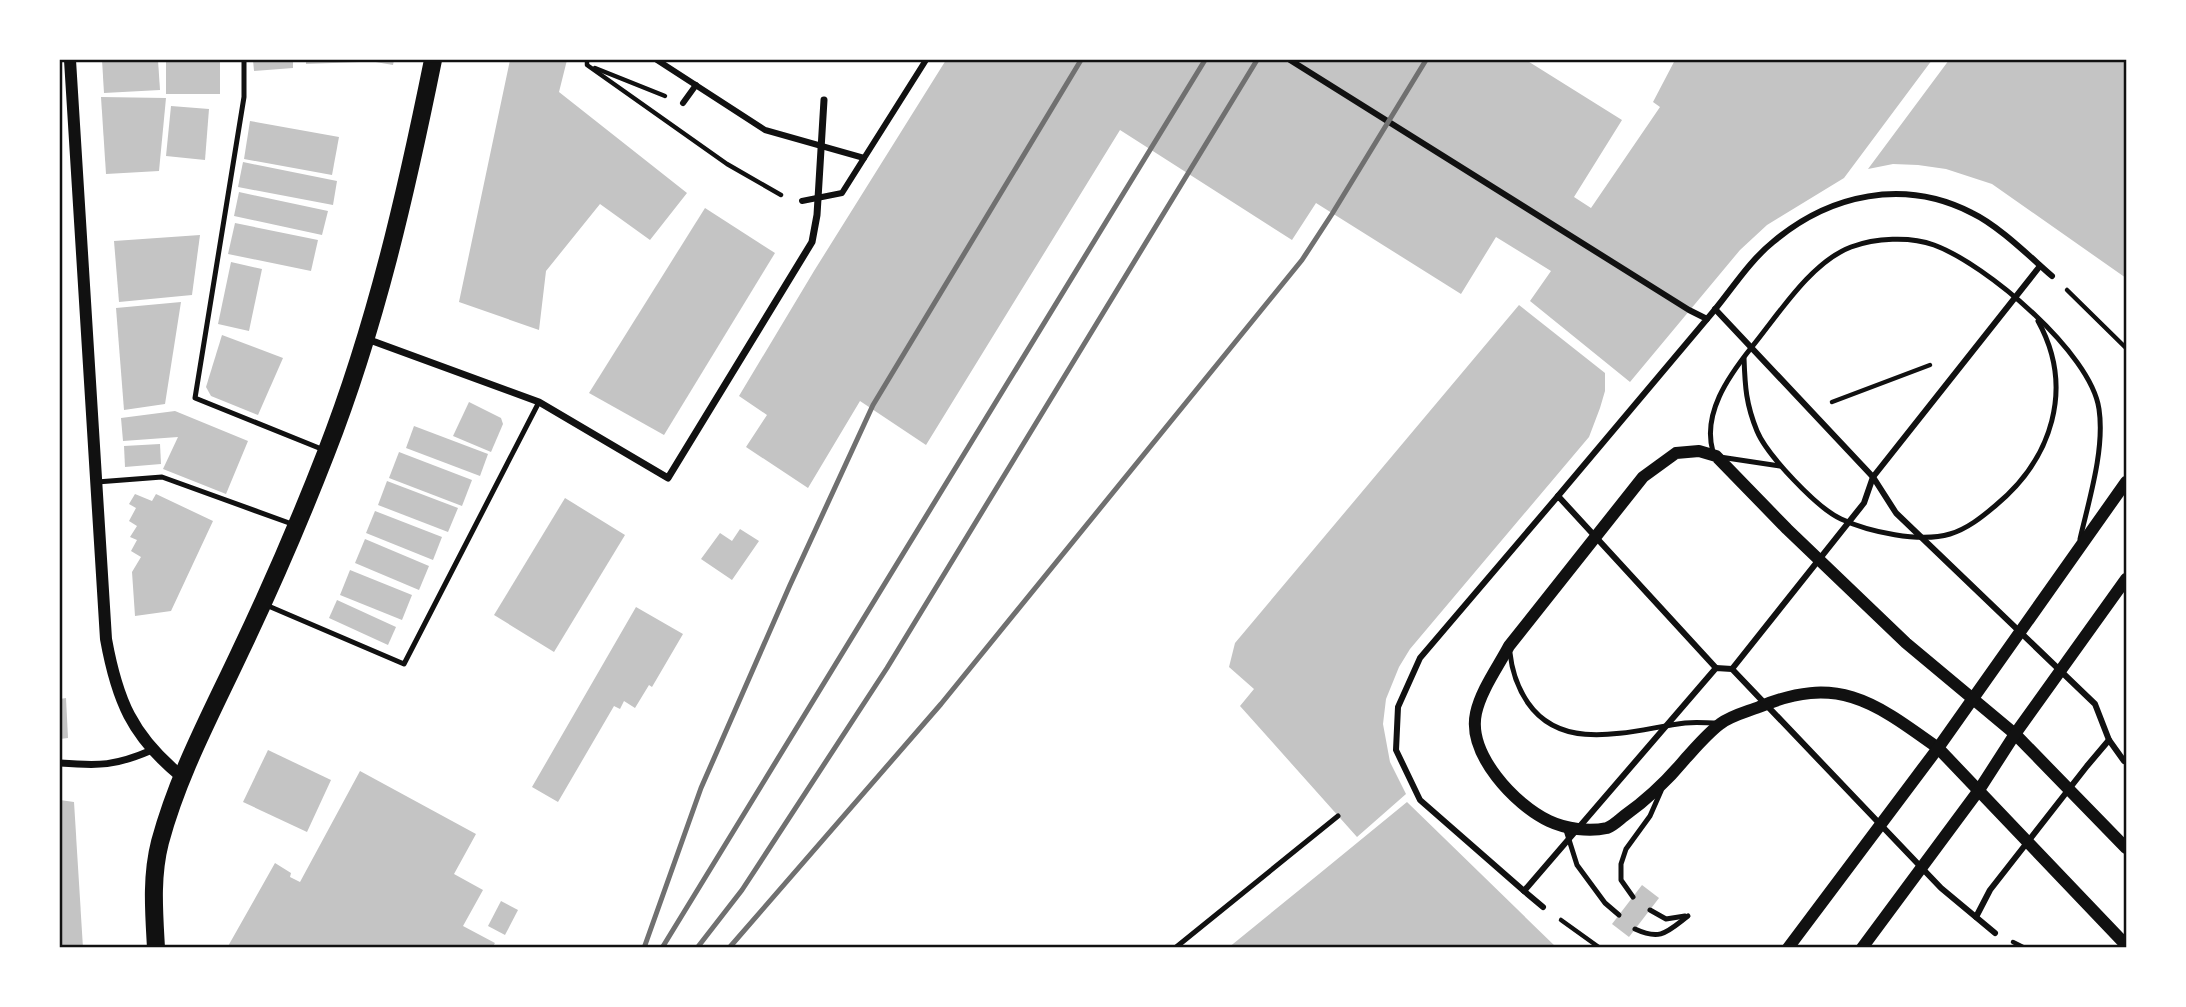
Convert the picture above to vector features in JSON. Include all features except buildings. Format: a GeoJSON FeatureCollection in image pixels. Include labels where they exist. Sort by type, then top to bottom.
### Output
{"type":"FeatureCollection","features":[{"type":"Feature","properties":{"kind":"main road"},"geometry":{"type":"LineString","coordinates":[[156,947],[153,888],[159,844],[181,776],[263,604],[327,451],[367,338],[405,196],[433,60]]}},
{"type":"Feature","properties":{"kind":"street"},"geometry":{"type":"LineString","coordinates":[[70,60],[107,639],[112,672],[138,733],[152,750],[181,776]]}},
{"type":"Feature","properties":{"kind":"street"},"geometry":{"type":"LineString","coordinates":[[657,60],[765,130],[864,158]]}},
{"type":"Feature","properties":{"kind":"street"},"geometry":{"type":"LineString","coordinates":[[802,201],[842,192],[926,60]]}},
{"type":"Feature","properties":{"kind":"street"},"geometry":{"type":"LineString","coordinates":[[1290,60],[1707,319]]}},
{"type":"Feature","properties":{"kind":"street"},"geometry":{"type":"LineString","coordinates":[[683,103],[696,85]]}},
{"type":"Feature","properties":{"kind":"street"},"geometry":{"type":"LineString","coordinates":[[367,338],[539,402],[668,478],[812,242],[817,215],[824,100]]}},
{"type":"Feature","properties":{"kind":"street"},"geometry":{"type":"LineString","coordinates":[[1543,907],[1420,800],[1396,750],[1398,707],[1420,658],[1716,309],[1749,266],[1773,242],[1824,208],[1861,196],[1906,194],[1940,200],[1974,213],[2052,276]]}},
{"type":"Feature","properties":{"kind":"street"},"geometry":{"type":"LineString","coordinates":[[1732,669],[1864,503],[1873,477],[2040,266]]}},
{"type":"Feature","properties":{"kind":"street"},"geometry":{"type":"LineString","coordinates":[[1716,309],[1873,477],[1896,513],[2095,704],[2109,740],[2124,761]]}},
{"type":"Feature","properties":{"kind":"street"},"geometry":{"type":"LineString","coordinates":[[2126,848],[2015,734],[1906,643],[1787,529],[1716,456],[1699,451],[1676,453],[1643,477],[1509,646],[1475,714],[1485,761],[1502,785],[1548,821],[1586,830],[1609,828],[1663,785],[1721,723],[1776,700],[1802,693],[1839,693],[1878,708],[1903,722],[1938,748],[2126,945]]}},
{"type":"Feature","properties":{"kind":"street"},"geometry":{"type":"LineString","coordinates":[[1788,947],[1938,748],[2126,482]]}},
{"type":"Feature","properties":{"kind":"street"},"geometry":{"type":"LineString","coordinates":[[1558,496],[1716,668],[1732,669],[1941,888],[1995,933]]}},
{"type":"Feature","properties":{"kind":"street"},"geometry":{"type":"LineString","coordinates":[[1862,947],[1979,790],[2015,734],[2126,579]]}},
{"type":"Feature","properties":{"kind":"street"},"geometry":{"type":"LineString","coordinates":[[1524,891],[1716,668]]}},
{"type":"Feature","properties":{"kind":"street"},"geometry":{"type":"LineString","coordinates":[[1976,917],[1990,890],[2109,740]]}},
{"type":"Feature","properties":{"kind":"street"},"geometry":{"type":"LineString","coordinates":[[60,763],[98,766],[127,760],[152,750]]}},
{"type":"Feature","properties":{"kind":"lane"},"geometry":{"type":"LineString","coordinates":[[244,60],[244,97],[195,398],[327,451]]}},
{"type":"Feature","properties":{"kind":"lane"},"geometry":{"type":"LineString","coordinates":[[1780,466],[1716,456],[1713,453],[1709,438],[1711,416],[1723,390],[1744,357],[1815,271],[1835,255],[1878,241],[1910,240],[1932,244],[1954,253],[1992,279],[2035,315],[2054,334],[2085,374],[2099,406],[2100,423],[2091,493],[2078,549]]}},
{"type":"Feature","properties":{"kind":"lane"},"geometry":{"type":"LineString","coordinates":[[1744,357],[1745,399],[1758,434],[1780,466],[1811,496],[1839,519],[1871,529],[1912,537],[1949,534],[1978,521],[2008,495],[2032,467],[2049,436],[2055,403],[2056,372],[2049,340],[2035,315]]}},
{"type":"Feature","properties":{"kind":"lane"},"geometry":{"type":"LineString","coordinates":[[263,604],[404,664],[539,402]]}},
{"type":"Feature","properties":{"kind":"lane"},"geometry":{"type":"LineString","coordinates":[[97,482],[162,477],[296,526]]}},
{"type":"Feature","properties":{"kind":"lane"},"geometry":{"type":"LineString","coordinates":[[1509,646],[1512,672],[1521,693],[1533,710],[1549,724],[1568,732],[1592,735],[1625,733],[1687,723],[1721,723]]}},
{"type":"Feature","properties":{"kind":"lane"},"geometry":{"type":"LineString","coordinates":[[1633,897],[1621,880],[1621,864],[1626,849],[1650,816],[1663,785]]}},
{"type":"Feature","properties":{"kind":"lane"},"geometry":{"type":"LineString","coordinates":[[1175,947],[1338,816]]}},
{"type":"Feature","properties":{"kind":"lane"},"geometry":{"type":"LineString","coordinates":[[1565,827],[1577,865],[1597,894],[1619,915]]}},
{"type":"Feature","properties":{"kind":"lane"},"geometry":{"type":"LineString","coordinates":[[1635,929],[1650,936],[1666,933],[1688,916],[1666,919],[1650,910]]}},
{"type":"Feature","properties":{"kind":"path"},"geometry":{"type":"LineString","coordinates":[[587,65],[683,103]]}},
{"type":"Feature","properties":{"kind":"path"},"geometry":{"type":"LineString","coordinates":[[727,164],[802,201]]}},
{"type":"Feature","properties":{"kind":"path"},"geometry":{"type":"LineString","coordinates":[[2052,276],[2126,348]]}},
{"type":"Feature","properties":{"kind":"path"},"geometry":{"type":"LineString","coordinates":[[1825,404],[1930,365]]}},
{"type":"Feature","properties":{"kind":"path"},"geometry":{"type":"LineString","coordinates":[[1543,907],[1600,947]]}},
{"type":"Feature","properties":{"kind":"railway"},"geometry":{"type":"LineString","coordinates":[[644,948],[701,788],[873,405],[1081,60]]}},
{"type":"Feature","properties":{"kind":"railway"},"geometry":{"type":"LineString","coordinates":[[662,948],[1205,60]]}},
{"type":"Feature","properties":{"kind":"railway"},"geometry":{"type":"LineString","coordinates":[[697,948],[742,890],[887,668],[1257,60]]}},
{"type":"Feature","properties":{"kind":"railway"},"geometry":{"type":"LineString","coordinates":[[729,948],[941,704],[1302,260],[1426,60]]}}]}
